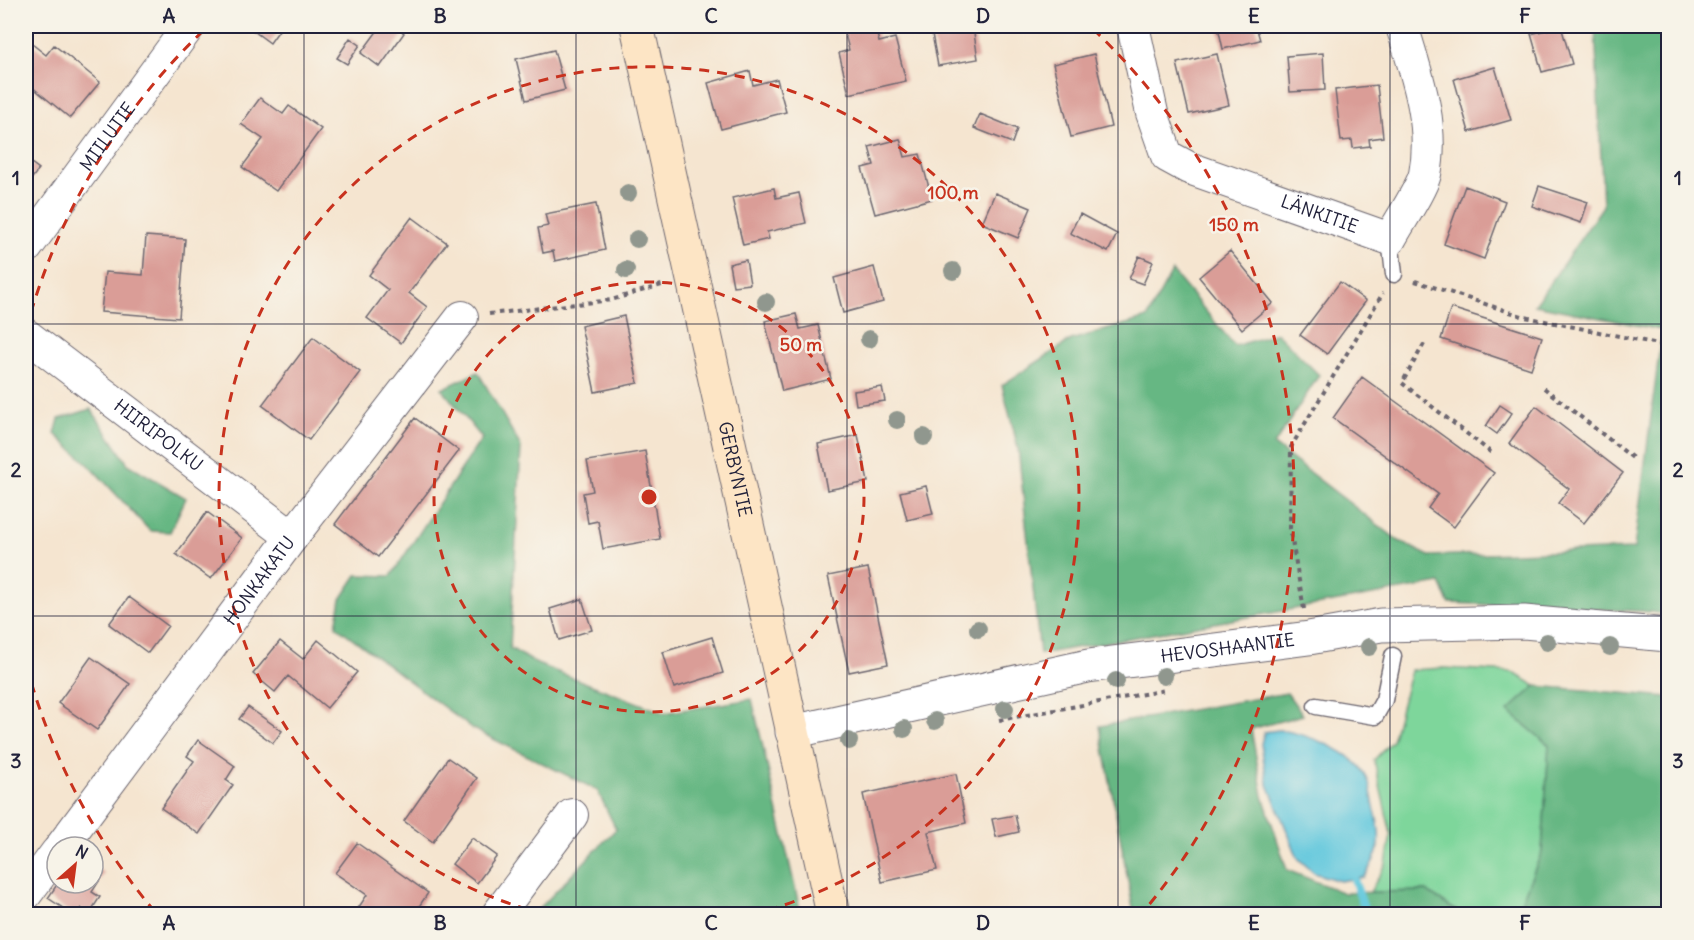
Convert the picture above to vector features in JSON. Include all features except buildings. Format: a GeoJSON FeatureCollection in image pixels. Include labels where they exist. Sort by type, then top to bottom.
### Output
{"type":"FeatureCollection","features":[{"type":"Feature","properties":{"kind":"main road","name":"GERBYNTIE"},"geometry":{"type":"LineString","coordinates":[[637,26],[832,915]]}},
{"type":"Feature","properties":{"kind":"street","name":"MIILUTIE"},"geometry":{"type":"LineString","coordinates":[[26,248],[189,26]]}},
{"type":"Feature","properties":{"kind":"street","name":"LÄNKITIE"},"geometry":{"type":"LineString","coordinates":[[1133,26],[1152,113],[1167,156],[1189,168],[1390,239]]}},
{"type":"Feature","properties":{"kind":"street"},"geometry":{"type":"LineString","coordinates":[[1390,239],[1425,176],[1427,148],[1428,129],[1402,26]]}},
{"type":"Feature","properties":{"kind":"street","name":"HONKAKATU"},"geometry":{"type":"LineString","coordinates":[[70,835],[292,537],[462,317]]}},
{"type":"Feature","properties":{"kind":"street","name":"HIIRIPOLKU"},"geometry":{"type":"LineString","coordinates":[[26,335],[292,537]]}},
{"type":"Feature","properties":{"kind":"street","name":"HEVOSHAANTIE"},"geometry":{"type":"LineString","coordinates":[[792,732],[1088,666],[1309,638],[1381,625],[1524,622],[1668,635]]}},
{"type":"Feature","properties":{"kind":"street"},"geometry":{"type":"LineString","coordinates":[[498,915],[572,815]]}},
{"type":"Feature","properties":{"kind":"street"},"geometry":{"type":"LineString","coordinates":[[26,894],[45,868]]}},
{"type":"Feature","properties":{"kind":"lane"},"geometry":{"type":"LineString","coordinates":[[1390,239],[1394,274]]}},
{"type":"Feature","properties":{"kind":"lane"},"geometry":{"type":"LineString","coordinates":[[1316,706],[1375,716],[1384,700],[1393,656]]}},
{"type":"Feature","properties":{"kind":"path"},"geometry":{"type":"LineString","coordinates":[[1309,638],[1290,529],[1291,447],[1394,274],[1525,317],[1668,346]]}},
{"type":"Feature","properties":{"kind":"path"},"geometry":{"type":"LineString","coordinates":[[462,317],[611,300],[677,280],[693,280]]}},
{"type":"Feature","properties":{"kind":"path"},"geometry":{"type":"LineString","coordinates":[[1424,344],[1402,382],[1493,454]]}},
{"type":"Feature","properties":{"kind":"path"},"geometry":{"type":"LineString","coordinates":[[1544,388],[1634,459]]}},
{"type":"Feature","properties":{"kind":"path"},"geometry":{"type":"LineString","coordinates":[[995,721],[1170,689]]}},
{"type":"Feature","properties":{"kind":"green space"},"geometry":{"type":"Polygon","coordinates":[[[1595,26],[1668,26],[1668,614],[1449,603],[1440,583],[1040,654],[1018,448],[1002,385],[1071,340],[1147,318],[1172,271],[1235,346],[1277,333],[1319,375],[1274,445],[1399,541],[1429,556],[1634,549],[1662,330],[1535,305],[1603,206],[1595,26]]]}},
{"type":"Feature","properties":{"kind":"green space"},"geometry":{"type":"Polygon","coordinates":[[[478,372],[521,447],[510,648],[537,664],[664,713],[752,699],[801,914],[534,914],[616,829],[597,790],[473,729],[336,626],[341,599],[357,575],[391,576],[482,438],[442,389],[478,372]]]}},
{"type":"Feature","properties":{"kind":"green space"},"geometry":{"type":"Polygon","coordinates":[[[91,409],[128,464],[186,498],[170,532],[150,531],[89,465],[55,434],[59,419],[91,409]]]}},
{"type":"Feature","properties":{"kind":"green space"},"geometry":{"type":"Polygon","coordinates":[[[1444,668],[1512,672],[1536,686],[1508,711],[1549,745],[1542,852],[1516,914],[1461,914],[1426,891],[1370,892],[1386,864],[1391,834],[1374,760],[1392,741],[1411,670],[1444,668]]]}},
{"type":"Feature","properties":{"kind":"green space"},"geometry":{"type":"Polygon","coordinates":[[[1536,686],[1668,697],[1668,914],[1516,914],[1542,852],[1549,745],[1508,711],[1536,686]]]}},
{"type":"Feature","properties":{"kind":"green space"},"geometry":{"type":"Polygon","coordinates":[[[1287,693],[1303,715],[1251,729],[1263,796],[1287,870],[1344,893],[1426,891],[1461,914],[1134,914],[1100,726],[1287,693]]]}},
{"type":"Feature","properties":{"kind":"water"},"geometry":{"type":"Polygon","coordinates":[[[1279,730],[1314,739],[1340,751],[1360,767],[1366,776],[1380,836],[1374,859],[1364,877],[1340,881],[1314,873],[1298,858],[1267,782],[1261,744],[1264,732],[1279,730]]]}},
{"type":"Feature","properties":{"kind":"waterway"},"geometry":{"type":"LineString","coordinates":[[1354,879],[1366,914]]}}]}
